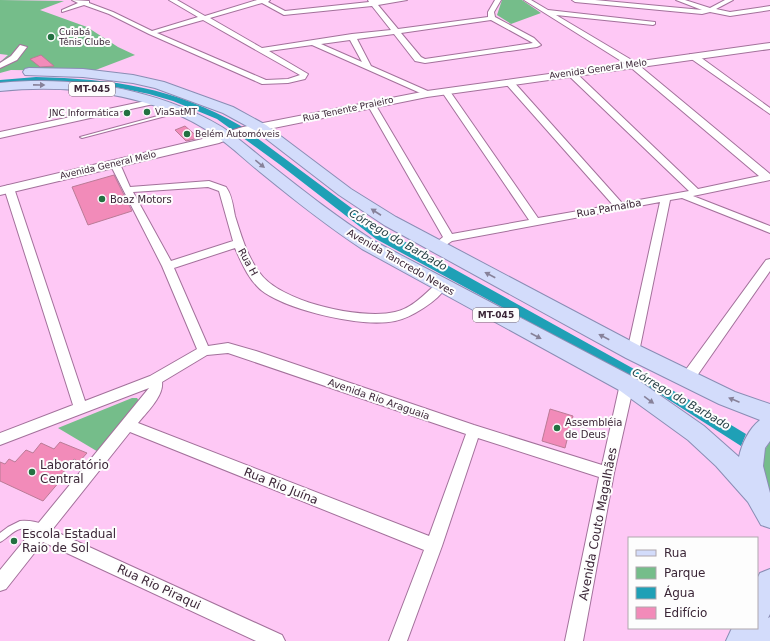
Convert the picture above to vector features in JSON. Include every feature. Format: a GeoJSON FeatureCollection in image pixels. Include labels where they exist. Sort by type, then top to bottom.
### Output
{"type":"FeatureCollection","features":[{"type":"Feature","properties":{"kind":"main road","name":"Avenida General Melo"},"geometry":{"type":"LineString","coordinates":[[427,94],[632,64],[768,48]]}},
{"type":"Feature","properties":{"kind":"main road","name":"MT-045"},"geometry":{"type":"LineString","coordinates":[[0,74],[57,71],[133,79],[184,93],[228,110],[260,129],[345,192],[390,221],[442,242],[633,352],[687,379],[770,414]]}},
{"type":"Feature","properties":{"kind":"main road","name":"Avenida Tancredo Neves"},"geometry":{"type":"LineString","coordinates":[[0,87],[37,84],[75,87],[130,95],[155,101],[204,122],[227,137],[330,220],[368,245],[441,286],[628,384],[696,433],[725,458],[766,512]]}},
{"type":"Feature","properties":{"kind":"main road","name":"Rua Tenente Praieiro"},"geometry":{"type":"LineString","coordinates":[[227,137],[372,104],[427,94]]}},
{"type":"Feature","properties":{"kind":"main road","name":"Avenida General Melo"},"geometry":{"type":"LineString","coordinates":[[5,189],[227,137]]}},
{"type":"Feature","properties":{"kind":"main road","name":"MT-045"},"geometry":{"type":"LineString","coordinates":[[766,512],[750,467],[753,445],[766,428],[770,426]]}},
{"type":"Feature","properties":{"kind":"main road"},"geometry":{"type":"LineString","coordinates":[[758,608],[770,583]]}},
{"type":"Feature","properties":{"kind":"main road"},"geometry":{"type":"LineString","coordinates":[[741,641],[747,629]]}},
{"type":"Feature","properties":{"kind":"main road"},"geometry":{"type":"LineString","coordinates":[[766,641],[770,632]]}},
{"type":"Feature","properties":{"kind":"street"},"geometry":{"type":"LineString","coordinates":[[75,0],[111,13],[151,34],[265,82],[273,83],[297,80],[304,74],[172,0]]}},
{"type":"Feature","properties":{"kind":"street"},"geometry":{"type":"LineString","coordinates":[[64,11],[92,0]]}},
{"type":"Feature","properties":{"kind":"street"},"geometry":{"type":"LineString","coordinates":[[151,34],[263,0],[284,12],[289,13],[372,2],[404,0]]}},
{"type":"Feature","properties":{"kind":"street"},"geometry":{"type":"LineString","coordinates":[[492,18],[491,12],[498,0]]}},
{"type":"Feature","properties":{"kind":"street"},"geometry":{"type":"LineString","coordinates":[[527,0],[632,64],[769,177]]}},
{"type":"Feature","properties":{"kind":"street"},"geometry":{"type":"LineString","coordinates":[[575,0],[693,12],[710,10],[730,0]]}},
{"type":"Feature","properties":{"kind":"street"},"geometry":{"type":"LineString","coordinates":[[679,0],[710,10],[730,14],[770,8]]}},
{"type":"Feature","properties":{"kind":"street"},"geometry":{"type":"LineString","coordinates":[[262,50],[352,36],[395,31],[492,18],[532,39],[537,43],[537,45],[425,61],[418,59],[395,31],[372,2]]}},
{"type":"Feature","properties":{"kind":"street"},"geometry":{"type":"LineString","coordinates":[[546,12],[653,23]]}},
{"type":"Feature","properties":{"kind":"street"},"geometry":{"type":"LineString","coordinates":[[352,36],[369,68]]}},
{"type":"Feature","properties":{"kind":"street"},"geometry":{"type":"LineString","coordinates":[[311,42],[427,94]]}},
{"type":"Feature","properties":{"kind":"street"},"geometry":{"type":"LineString","coordinates":[[0,66],[14,58],[23,47]]}},
{"type":"Feature","properties":{"kind":"street"},"geometry":{"type":"LineString","coordinates":[[693,56],[770,112]]}},
{"type":"Feature","properties":{"kind":"street"},"geometry":{"type":"LineString","coordinates":[[571,73],[696,192]]}},
{"type":"Feature","properties":{"kind":"street"},"geometry":{"type":"LineString","coordinates":[[509,82],[619,206]]}},
{"type":"Feature","properties":{"kind":"street"},"geometry":{"type":"LineString","coordinates":[[446,92],[535,222]]}},
{"type":"Feature","properties":{"kind":"street"},"geometry":{"type":"LineString","coordinates":[[0,135],[155,101]]}},
{"type":"Feature","properties":{"kind":"street"},"geometry":{"type":"LineString","coordinates":[[372,104],[442,242]]}},
{"type":"Feature","properties":{"kind":"street"},"geometry":{"type":"LineString","coordinates":[[115,164],[127,190],[168,266],[204,351]]}},
{"type":"Feature","properties":{"kind":"street","name":"Rua Parnaíba"},"geometry":{"type":"LineString","coordinates":[[442,242],[535,222],[683,195],[769,177]]}},
{"type":"Feature","properties":{"kind":"street","name":"Rua H"},"geometry":{"type":"LineString","coordinates":[[127,190],[209,184],[222,189],[227,198],[238,243],[260,282],[270,291],[282,298],[343,315],[392,317],[412,311],[441,286]]}},
{"type":"Feature","properties":{"kind":"street"},"geometry":{"type":"LineString","coordinates":[[5,189],[82,409]]}},
{"type":"Feature","properties":{"kind":"street"},"geometry":{"type":"LineString","coordinates":[[683,195],[770,230]]}},
{"type":"Feature","properties":{"kind":"street"},"geometry":{"type":"LineString","coordinates":[[633,352],[666,198]]}},
{"type":"Feature","properties":{"kind":"street"},"geometry":{"type":"LineString","coordinates":[[168,266],[238,243]]}},
{"type":"Feature","properties":{"kind":"street"},"geometry":{"type":"LineString","coordinates":[[687,379],[770,263]]}},
{"type":"Feature","properties":{"kind":"street","name":"Avenida Rio Araguaia"},"geometry":{"type":"LineString","coordinates":[[0,439],[155,380],[204,351],[228,348],[256,356],[474,431],[607,473]]}},
{"type":"Feature","properties":{"kind":"street"},"geometry":{"type":"LineString","coordinates":[[0,583],[152,395],[156,386],[155,380]]}},
{"type":"Feature","properties":{"kind":"street","name":"Avenida Couto Magalhães"},"geometry":{"type":"LineString","coordinates":[[574,641],[607,473],[628,384]]}},
{"type":"Feature","properties":{"kind":"street","name":"Rua Rio Juína"},"geometry":{"type":"LineString","coordinates":[[128,425],[434,546]]}},
{"type":"Feature","properties":{"kind":"street"},"geometry":{"type":"LineString","coordinates":[[398,641],[434,546],[474,431]]}},
{"type":"Feature","properties":{"kind":"street","name":"Rua Rio Piraqui"},"geometry":{"type":"LineString","coordinates":[[43,531],[276,641]]}},
{"type":"Feature","properties":{"kind":"lane"},"geometry":{"type":"LineString","coordinates":[[82,138],[180,111]]}},
{"type":"Feature","properties":{"kind":"lane"},"geometry":{"type":"LineString","coordinates":[[0,538],[12,527],[24,524],[33,524],[43,531]]}},
{"type":"Feature","properties":{"kind":"green space","name":"Cuiabá Tênis Clube"},"geometry":{"type":"Polygon","coordinates":[[[0,0],[64,1],[40,10],[87,27],[118,47],[135,55],[93,71],[11,70],[0,73],[0,62],[8,55],[0,54],[0,0]]]}},
{"type":"Feature","properties":{"kind":"green space"},"geometry":{"type":"Polygon","coordinates":[[[502,0],[522,0],[541,13],[511,24],[497,15],[502,0]]]}},
{"type":"Feature","properties":{"kind":"green space"},"geometry":{"type":"Polygon","coordinates":[[[132,398],[137,398],[141,404],[100,453],[58,428],[132,398]]]}},
{"type":"Feature","properties":{"kind":"green space"},"geometry":{"type":"Polygon","coordinates":[[[770,442],[770,497],[762,469],[762,462],[763,455],[770,442]]]}},
{"type":"Feature","properties":{"kind":"water","name":"Córrego do Barbado"},"geometry":{"type":"Polygon","coordinates":[[[36,77],[91,80],[142,88],[192,102],[241,126],[373,224],[688,399],[746,434],[741,446],[644,384],[376,239],[279,164],[217,119],[173,101],[115,87],[59,82],[0,84],[0,80],[36,77]]]}},
{"type":"Feature","properties":{"kind":"building"},"geometry":{"type":"Polygon","coordinates":[[[41,55],[54,66],[40,67],[30,59],[41,55]]]}},
{"type":"Feature","properties":{"kind":"building","name":"Belém Automóveis"},"geometry":{"type":"Polygon","coordinates":[[[185,126],[199,138],[186,141],[175,130],[185,126]]]}},
{"type":"Feature","properties":{"kind":"building","name":"Boaz Motors"},"geometry":{"type":"Polygon","coordinates":[[[114,175],[132,211],[88,225],[72,187],[114,175]]]}},
{"type":"Feature","properties":{"kind":"building","name":"Assembléia de Deus"},"geometry":{"type":"Polygon","coordinates":[[[550,409],[573,416],[565,448],[542,441],[550,409]]]}},
{"type":"Feature","properties":{"kind":"building","name":"Laboratório Central"},"geometry":{"type":"Polygon","coordinates":[[[60,442],[87,453],[79,462],[74,459],[57,480],[60,481],[43,501],[0,481],[0,462],[5,464],[9,459],[15,462],[26,450],[33,453],[41,443],[54,449],[60,442]]]}},
{"type":"Feature","properties":{"kind":"place","name":"Cuiabá Tênis Clube"},"geometry":{"type":"Point","coordinates":[51,37]}},
{"type":"Feature","properties":{"kind":"place","name":"ViaSatMT"},"geometry":{"type":"Point","coordinates":[147,112]}},
{"type":"Feature","properties":{"kind":"place","name":"JNC Informática"},"geometry":{"type":"Point","coordinates":[127,113]}},
{"type":"Feature","properties":{"kind":"place","name":"Belém Automóveis"},"geometry":{"type":"Point","coordinates":[187,134]}},
{"type":"Feature","properties":{"kind":"place","name":"Boaz Motors"},"geometry":{"type":"Point","coordinates":[102,199]}},
{"type":"Feature","properties":{"kind":"place","name":"Assembléia de Deus"},"geometry":{"type":"Point","coordinates":[557,428]}},
{"type":"Feature","properties":{"kind":"place","name":"Laboratório Central"},"geometry":{"type":"Point","coordinates":[32,472]}},
{"type":"Feature","properties":{"kind":"place","name":"Escola Estadual Raio de Sol"},"geometry":{"type":"Point","coordinates":[14,541]}}]}
